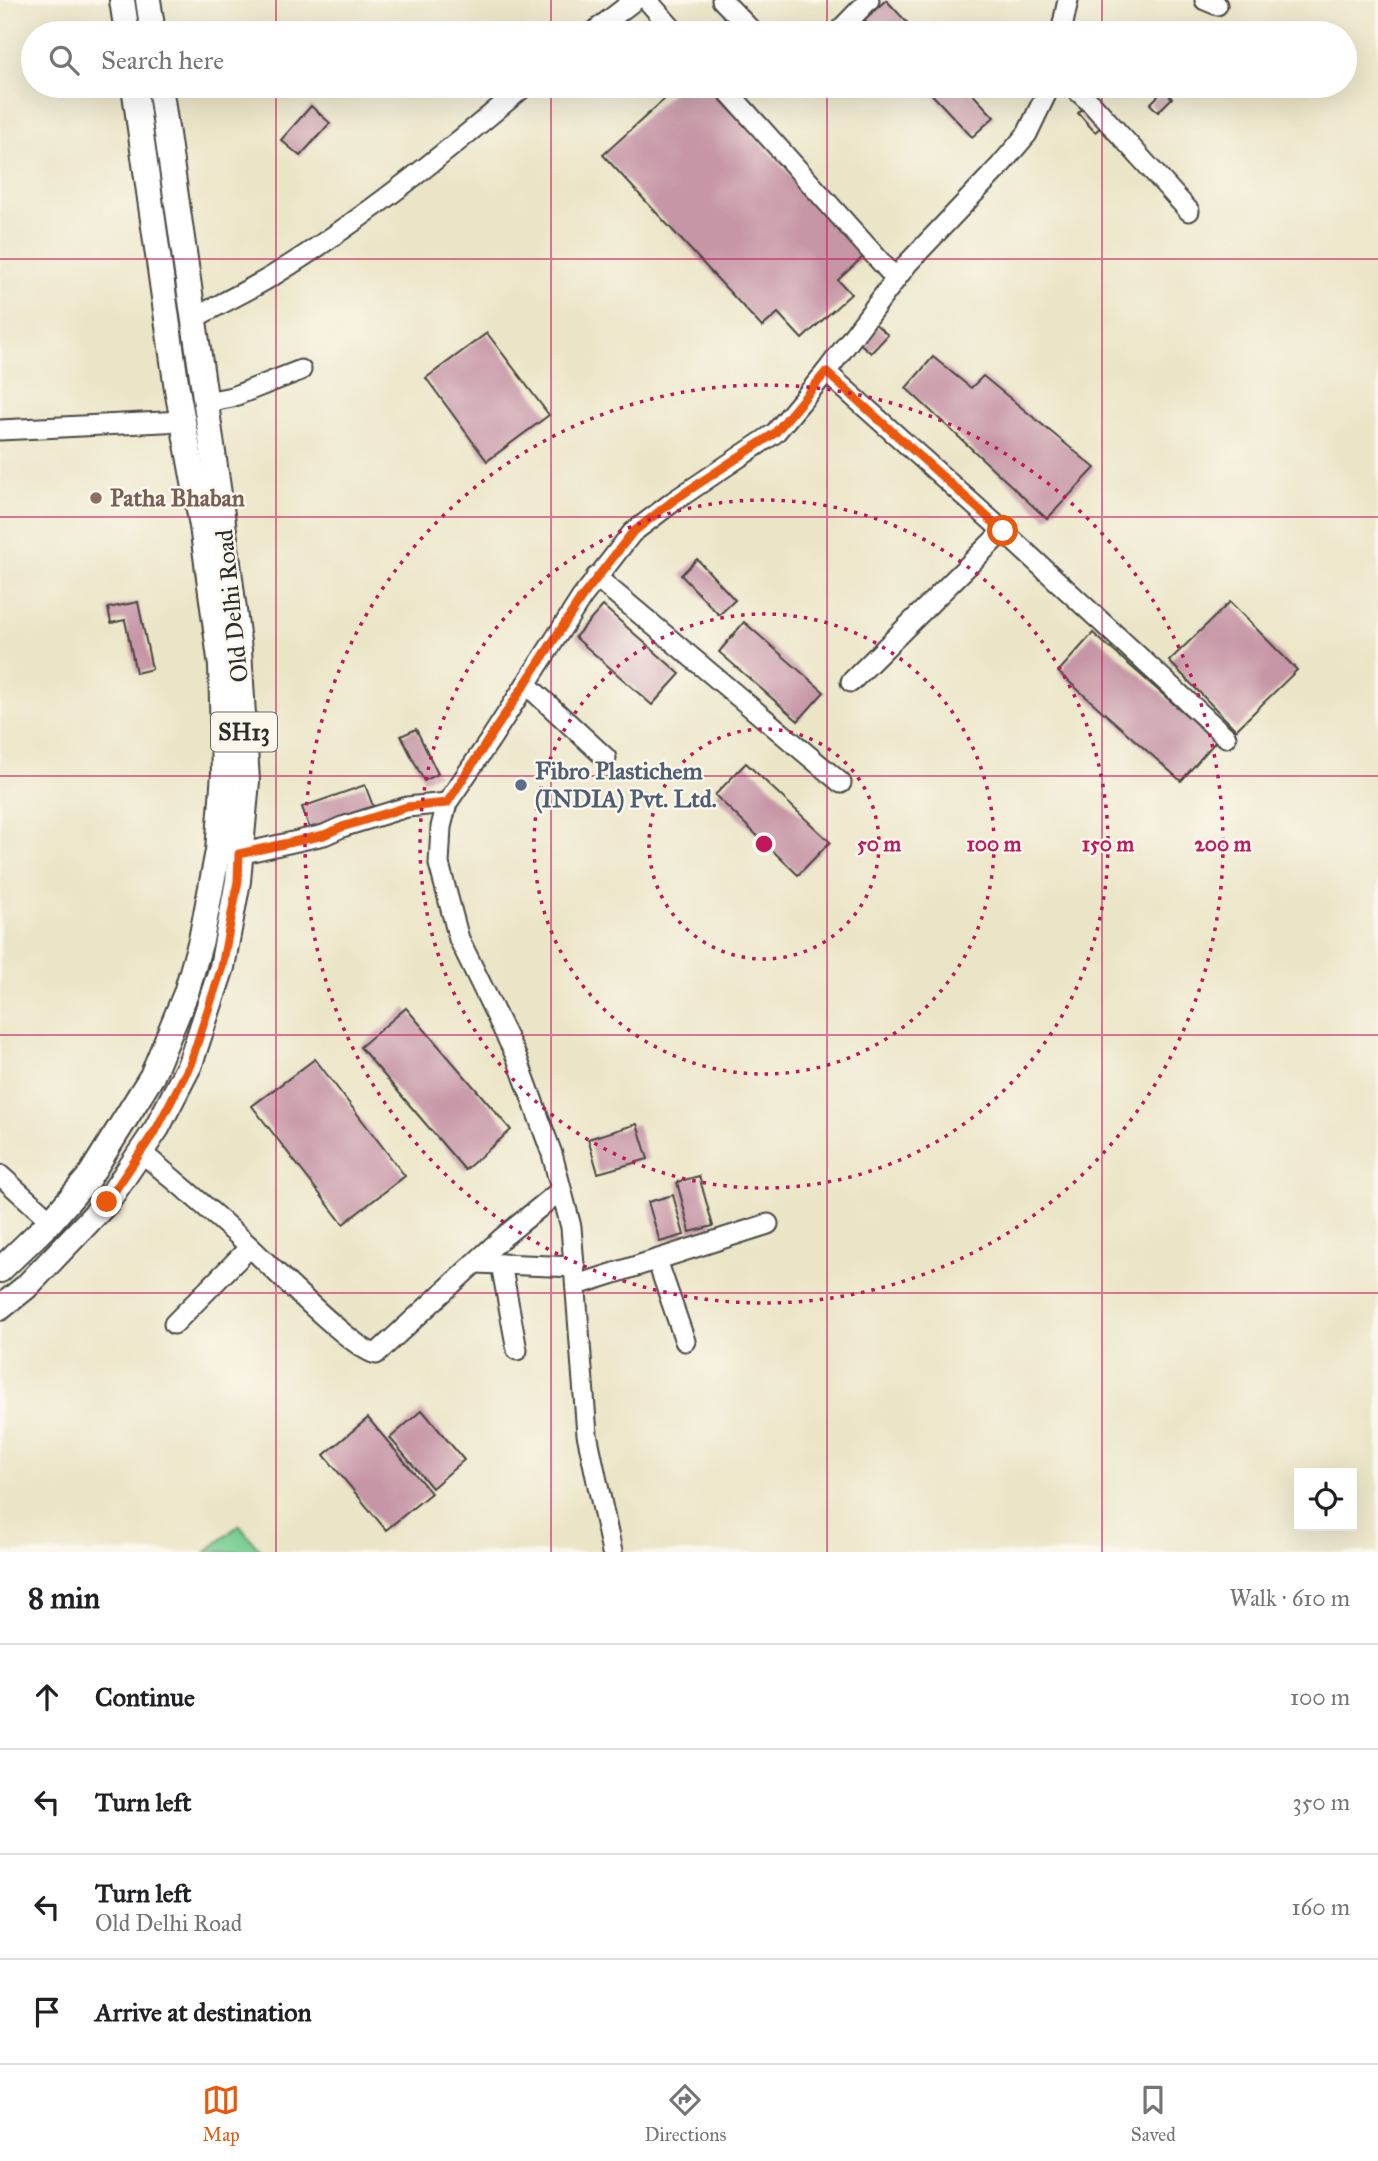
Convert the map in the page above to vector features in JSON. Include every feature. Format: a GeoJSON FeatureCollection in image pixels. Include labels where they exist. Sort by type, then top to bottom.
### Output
{"type":"FeatureCollection","features":[{"type":"Feature","properties":{"kind":"main road"},"geometry":{"type":"LineString","coordinates":[[122,0],[125,21]]}},
{"type":"Feature","properties":{"kind":"main road"},"geometry":{"type":"LineString","coordinates":[[148,0],[151,21]]}},
{"type":"Feature","properties":{"kind":"main road","name":"Old Delhi Road"},"geometry":{"type":"LineString","coordinates":[[0,1270],[51,1221],[89,1177],[152,1076],[186,993],[203,929],[218,851],[224,773],[221,666],[137,98]]}},
{"type":"Feature","properties":{"kind":"main road","name":"Old Delhi Road"},"geometry":{"type":"LineString","coordinates":[[0,1308],[26,1287],[107,1202],[157,1128],[190,1065],[222,967],[238,881],[247,781],[239,650],[162,98]]}},
{"type":"Feature","properties":{"kind":"street"},"geometry":{"type":"LineString","coordinates":[[608,21],[635,0]]}},
{"type":"Feature","properties":{"kind":"street"},"geometry":{"type":"LineString","coordinates":[[647,0],[666,21]]}},
{"type":"Feature","properties":{"kind":"street"},"geometry":{"type":"LineString","coordinates":[[722,0],[742,21]]}},
{"type":"Feature","properties":{"kind":"street"},"geometry":{"type":"LineString","coordinates":[[849,21],[869,0]]}},
{"type":"Feature","properties":{"kind":"street"},"geometry":{"type":"LineString","coordinates":[[1064,21],[1068,0]]}},
{"type":"Feature","properties":{"kind":"street"},"geometry":{"type":"LineString","coordinates":[[194,318],[273,275],[345,228],[452,147],[511,98]]}},
{"type":"Feature","properties":{"kind":"street"},"geometry":{"type":"LineString","coordinates":[[734,98],[896,279]]}},
{"type":"Feature","properties":{"kind":"street"},"geometry":{"type":"LineString","coordinates":[[611,1552],[587,1434],[571,1227],[552,1154],[517,1058],[459,939],[439,864],[441,827],[447,803],[596,577],[632,533],[674,500],[775,433],[826,372],[896,279],[1027,134],[1044,98]]}},
{"type":"Feature","properties":{"kind":"street"},"geometry":{"type":"LineString","coordinates":[[1086,98],[1189,211]]}},
{"type":"Feature","properties":{"kind":"street"},"geometry":{"type":"LineString","coordinates":[[206,402],[232,397],[301,370]]}},
{"type":"Feature","properties":{"kind":"street"},"geometry":{"type":"LineString","coordinates":[[826,372],[1226,737]]}},
{"type":"Feature","properties":{"kind":"street"},"geometry":{"type":"LineString","coordinates":[[0,430],[183,421]]}},
{"type":"Feature","properties":{"kind":"street"},"geometry":{"type":"LineString","coordinates":[[851,682],[1003,531]]}},
{"type":"Feature","properties":{"kind":"street"},"geometry":{"type":"LineString","coordinates":[[596,577],[841,783]]}},
{"type":"Feature","properties":{"kind":"street"},"geometry":{"type":"LineString","coordinates":[[526,684],[606,758]]}},
{"type":"Feature","properties":{"kind":"street"},"geometry":{"type":"LineString","coordinates":[[239,854],[324,835],[407,807],[447,803]]}},
{"type":"Feature","properties":{"kind":"street"},"geometry":{"type":"LineString","coordinates":[[141,1152],[364,1350],[376,1354],[561,1190]]}},
{"type":"Feature","properties":{"kind":"street"},"geometry":{"type":"LineString","coordinates":[[0,1175],[51,1221]]}},
{"type":"Feature","properties":{"kind":"street"},"geometry":{"type":"LineString","coordinates":[[476,1263],[501,1264],[576,1276],[657,1260],[768,1224]]}},
{"type":"Feature","properties":{"kind":"street"},"geometry":{"type":"LineString","coordinates":[[174,1324],[250,1247]]}},
{"type":"Feature","properties":{"kind":"street"},"geometry":{"type":"LineString","coordinates":[[657,1260],[685,1341]]}},
{"type":"Feature","properties":{"kind":"street"},"geometry":{"type":"LineString","coordinates":[[501,1264],[517,1350]]}},
{"type":"Feature","properties":{"kind":"green space"},"geometry":{"type":"Polygon","coordinates":[[[239,1525],[262,1552],[206,1552],[239,1525]]]}},
{"type":"Feature","properties":{"kind":"building"},"geometry":{"type":"Polygon","coordinates":[[[886,0],[906,21],[865,21],[886,0]]]}},
{"type":"Feature","properties":{"kind":"building"},"geometry":{"type":"Polygon","coordinates":[[[666,98],[719,98],[865,255],[838,280],[851,294],[802,339],[778,313],[762,327],[603,155],[666,98]]]}},
{"type":"Feature","properties":{"kind":"building"},"geometry":{"type":"Polygon","coordinates":[[[935,98],[976,98],[994,117],[972,137],[935,98]]]}},
{"type":"Feature","properties":{"kind":"building"},"geometry":{"type":"Polygon","coordinates":[[[1156,98],[1172,98],[1158,112],[1150,104],[1156,98]]]}},
{"type":"Feature","properties":{"kind":"building"},"geometry":{"type":"Polygon","coordinates":[[[1088,104],[1106,123],[1095,132],[1078,113],[1088,104]]]}},
{"type":"Feature","properties":{"kind":"building"},"geometry":{"type":"Polygon","coordinates":[[[311,106],[330,123],[300,156],[281,140],[311,106]]]}},
{"type":"Feature","properties":{"kind":"building"},"geometry":{"type":"Polygon","coordinates":[[[873,322],[888,335],[871,353],[856,340],[873,322]]]}},
{"type":"Feature","properties":{"kind":"building"},"geometry":{"type":"Polygon","coordinates":[[[487,333],[549,415],[487,461],[426,378],[487,333]]]}},
{"type":"Feature","properties":{"kind":"building"},"geometry":{"type":"Polygon","coordinates":[[[933,357],[971,388],[983,376],[1095,468],[1047,519],[906,388],[933,357]]]}},
{"type":"Feature","properties":{"kind":"building"},"geometry":{"type":"Polygon","coordinates":[[[697,559],[735,600],[719,615],[681,575],[697,559]]]}},
{"type":"Feature","properties":{"kind":"building"},"geometry":{"type":"Polygon","coordinates":[[[138,602],[152,669],[136,673],[125,620],[111,623],[108,608],[138,602]]]}},
{"type":"Feature","properties":{"kind":"building"},"geometry":{"type":"Polygon","coordinates":[[[1230,602],[1297,670],[1236,730],[1169,661],[1230,602]]]}},
{"type":"Feature","properties":{"kind":"building"},"geometry":{"type":"Polygon","coordinates":[[[603,606],[680,674],[652,705],[575,637],[603,606]]]}},
{"type":"Feature","properties":{"kind":"building"},"geometry":{"type":"Polygon","coordinates":[[[744,622],[824,692],[798,721],[719,652],[744,622]]]}},
{"type":"Feature","properties":{"kind":"building"},"geometry":{"type":"Polygon","coordinates":[[[1093,633],[1216,741],[1181,781],[1058,672],[1093,633]]]}},
{"type":"Feature","properties":{"kind":"building"},"geometry":{"type":"Polygon","coordinates":[[[416,729],[438,774],[424,781],[401,736],[416,729]]]}},
{"type":"Feature","properties":{"kind":"building"},"geometry":{"type":"Polygon","coordinates":[[[746,763],[830,842],[798,875],[715,795],[746,763]]]}},
{"type":"Feature","properties":{"kind":"building"},"geometry":{"type":"Polygon","coordinates":[[[365,785],[373,806],[310,829],[302,807],[365,785]]]}},
{"type":"Feature","properties":{"kind":"building"},"geometry":{"type":"Polygon","coordinates":[[[406,1008],[511,1130],[465,1170],[360,1047],[406,1008]]]}},
{"type":"Feature","properties":{"kind":"building"},"geometry":{"type":"Polygon","coordinates":[[[315,1059],[405,1176],[343,1224],[252,1106],[315,1059]]]}},
{"type":"Feature","properties":{"kind":"building"},"geometry":{"type":"Polygon","coordinates":[[[637,1124],[648,1159],[598,1173],[588,1139],[637,1124]]]}},
{"type":"Feature","properties":{"kind":"building"},"geometry":{"type":"Polygon","coordinates":[[[699,1176],[713,1226],[690,1232],[677,1182],[699,1176]]]}},
{"type":"Feature","properties":{"kind":"building"},"geometry":{"type":"Polygon","coordinates":[[[673,1195],[684,1235],[660,1242],[648,1202],[673,1195]]]}},
{"type":"Feature","properties":{"kind":"building"},"geometry":{"type":"Polygon","coordinates":[[[422,1410],[464,1460],[432,1488],[390,1438],[422,1410]]]}},
{"type":"Feature","properties":{"kind":"building"},"geometry":{"type":"Polygon","coordinates":[[[368,1418],[431,1493],[386,1530],[324,1455],[368,1418]]]}},
{"type":"Feature","properties":{"kind":"place","name":"Patha Bhaban"},"geometry":{"type":"Point","coordinates":[96,498]}},
{"type":"Feature","properties":{"kind":"place","name":"Fibro Plastichem (INDIA) Pvt. Ltd."},"geometry":{"type":"Point","coordinates":[521,785]}},
{"type":"Feature","properties":{"kind":"route"},"geometry":{"type":"LineString","coordinates":[[107,1202],[157,1128],[190,1065],[222,967],[238,881],[239,854],[324,835],[407,807],[447,803],[582,597],[632,533],[674,500],[775,433],[826,372],[1003,531]]}}]}
